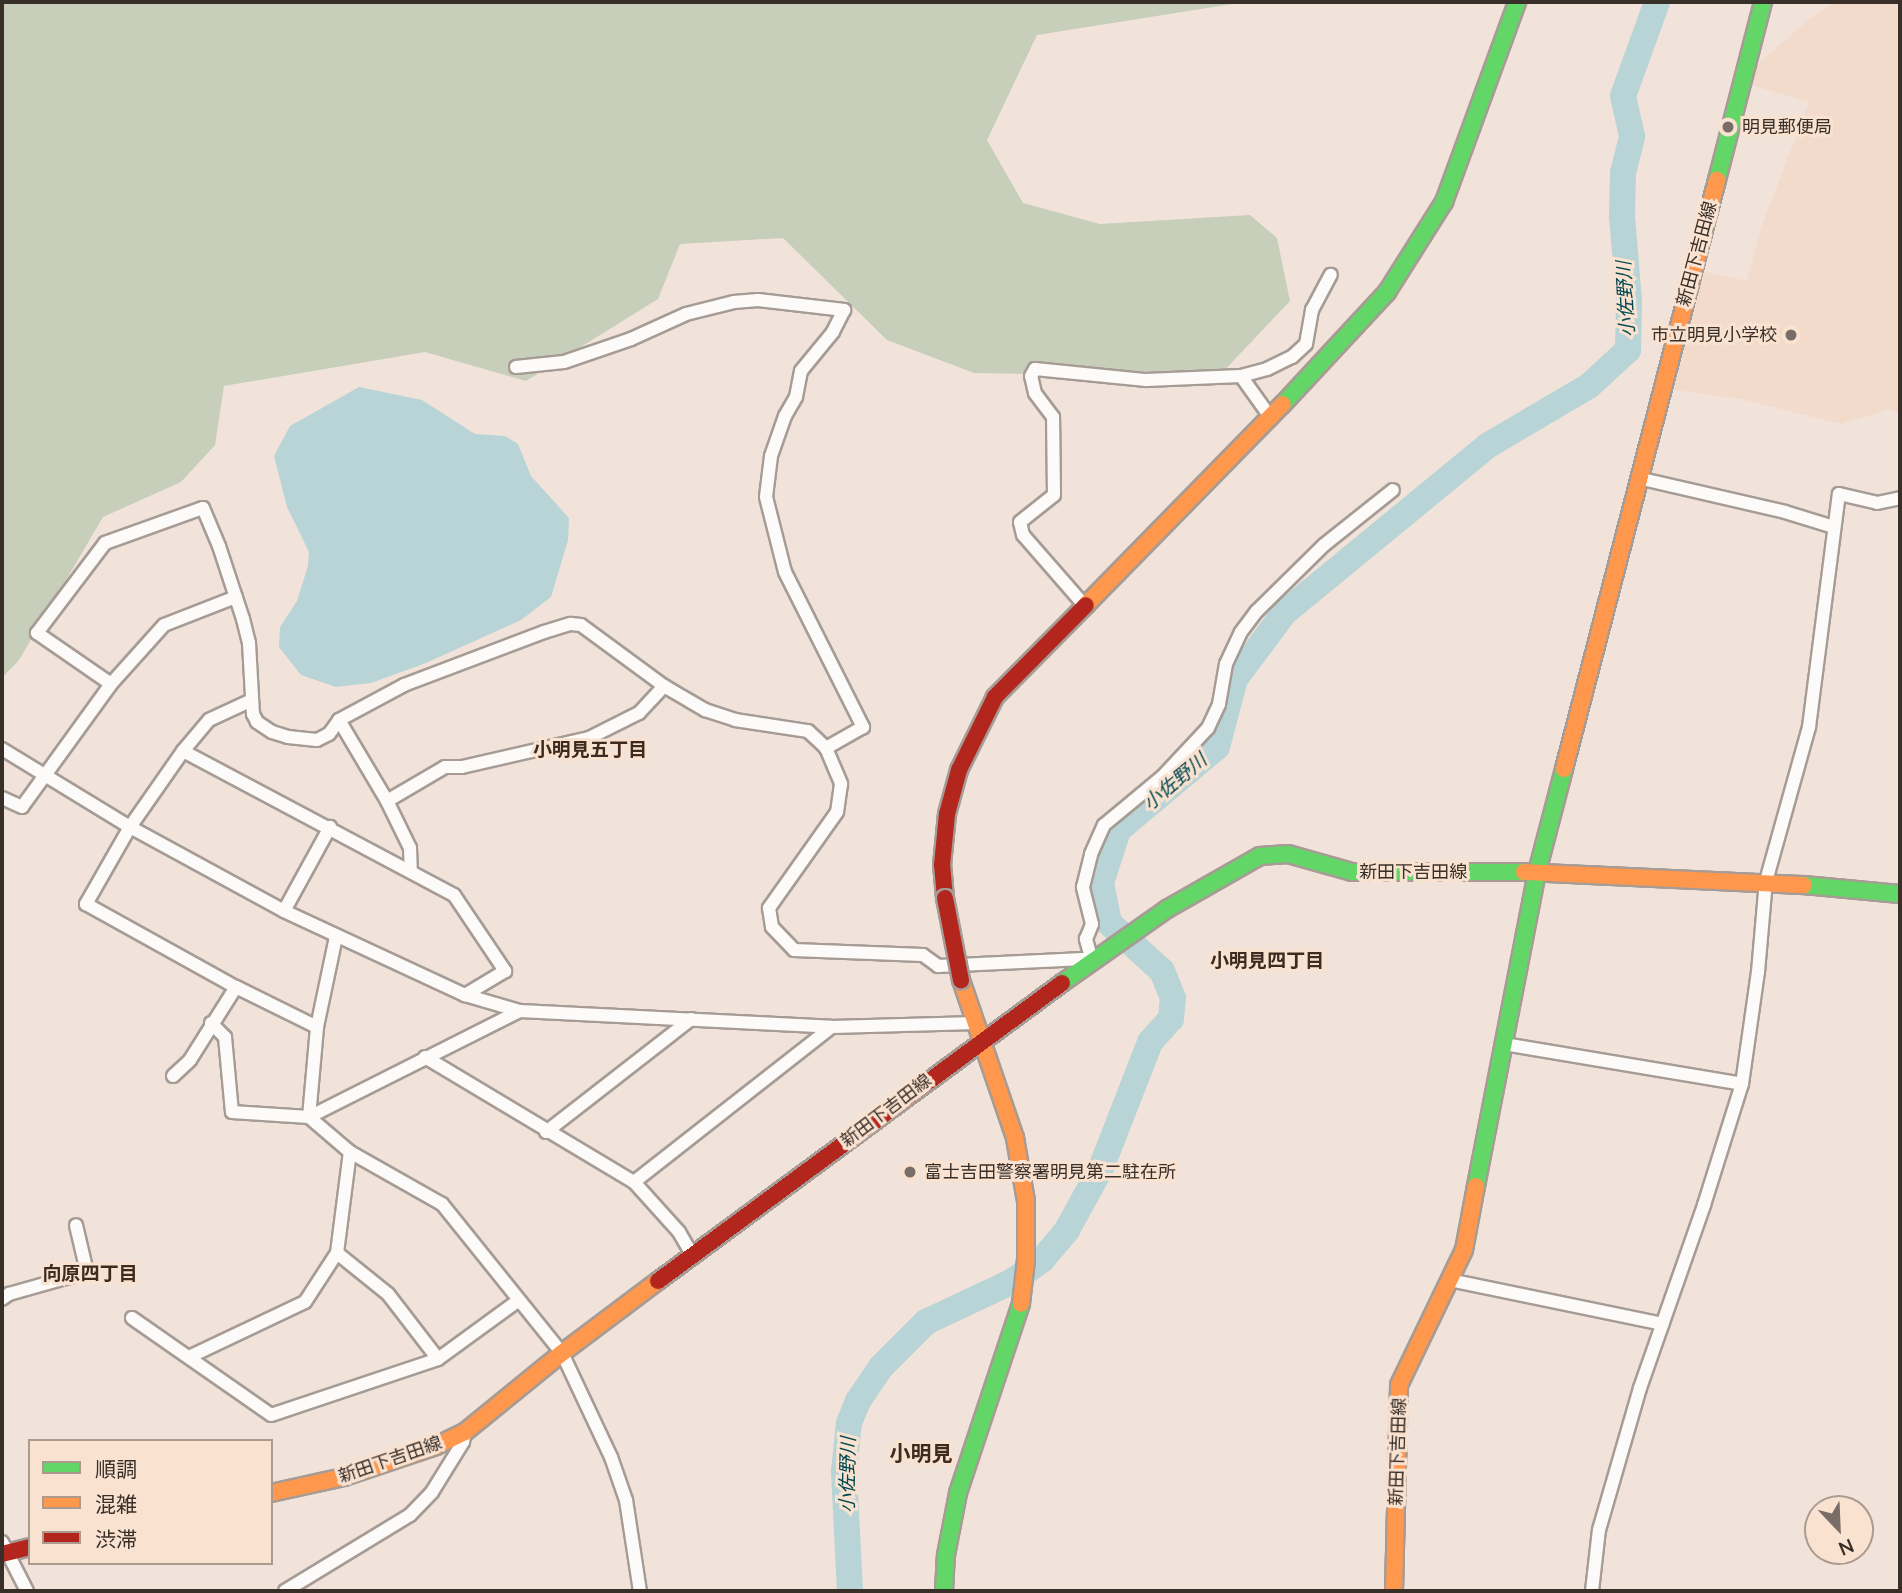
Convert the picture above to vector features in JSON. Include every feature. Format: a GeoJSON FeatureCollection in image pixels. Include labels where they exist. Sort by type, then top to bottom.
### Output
{"type":"FeatureCollection","features":[{"type":"Feature","properties":{"kind":"main road"},"geometry":{"type":"LineString","coordinates":[[944,1591],[946,1555],[958,1493],[1019,1316],[1026,1260],[1026,1201],[1015,1138],[961,980],[945,898],[942,864],[947,814],[959,769],[995,697],[1271,418],[1387,292],[1444,202],[1517,2]]}},
{"type":"Feature","properties":{"kind":"main road","name":"新田下吉田線"},"geometry":{"type":"LineString","coordinates":[[1394,1591],[1399,1385],[1464,1250],[1537,872],[1763,2]]}},
{"type":"Feature","properties":{"kind":"main road","name":"新田下吉田線"},"geometry":{"type":"LineString","coordinates":[[273,1493],[344,1477],[436,1446],[465,1432],[562,1353],[693,1256],[979,1031],[1167,909],[1260,856],[1288,854],[1352,872],[1537,872]]}},
{"type":"Feature","properties":{"kind":"main road"},"geometry":{"type":"LineString","coordinates":[[1537,872],[1766,881],[1900,894]]}},
{"type":"Feature","properties":{"kind":"main road"},"geometry":{"type":"LineString","coordinates":[[3,1550],[28,1547]]}},
{"type":"Feature","properties":{"kind":"street"},"geometry":{"type":"LineString","coordinates":[[1085,606],[1023,535],[1020,522],[1054,495],[1054,417],[1035,393],[1031,376],[1035,369],[1146,380],[1241,376],[1267,369],[1292,357],[1306,344],[1312,310],[1331,275]]}},
{"type":"Feature","properties":{"kind":"street"},"geometry":{"type":"LineString","coordinates":[[516,367],[565,362],[631,339],[686,314],[734,302],[758,300],[844,310],[833,332],[802,371],[796,397],[776,436],[767,475],[769,520],[785,572],[863,727],[826,748]]}},
{"type":"Feature","properties":{"kind":"street"},"geometry":{"type":"LineString","coordinates":[[1241,376],[1247,379],[1271,418]]}},
{"type":"Feature","properties":{"kind":"street"},"geometry":{"type":"LineString","coordinates":[[1638,478],[1785,512],[1834,527]]}},
{"type":"Feature","properties":{"kind":"street"},"geometry":{"type":"LineString","coordinates":[[111,684],[37,633],[105,543],[203,508],[236,597],[249,643],[252,700],[257,722],[288,737],[317,740],[330,734],[339,720],[404,685],[571,624],[585,626],[664,686],[705,710],[727,718],[808,730],[826,748],[841,784],[837,812],[769,908],[772,927],[794,950],[923,956],[938,966],[1096,957],[1086,939],[1092,924],[1083,887],[1091,854],[1104,825],[1162,777],[1208,727],[1219,704],[1226,664],[1241,632],[1257,611],[1324,545],[1393,490]]}},
{"type":"Feature","properties":{"kind":"street"},"geometry":{"type":"LineString","coordinates":[[1592,1591],[1599,1530],[1662,1324],[1704,1205],[1742,1084],[1758,972],[1766,881],[1809,727],[1839,494],[1877,503],[1900,498]]}},
{"type":"Feature","properties":{"kind":"street"},"geometry":{"type":"LineString","coordinates":[[2,798],[22,807],[111,684],[164,625],[236,597]]}},
{"type":"Feature","properties":{"kind":"street"},"geometry":{"type":"LineString","coordinates":[[387,801],[445,767],[462,767],[589,738],[639,713],[664,686]]}},
{"type":"Feature","properties":{"kind":"street"},"geometry":{"type":"LineString","coordinates":[[252,700],[209,720],[183,751],[130,827],[86,904],[236,987],[317,1027]]}},
{"type":"Feature","properties":{"kind":"street"},"geometry":{"type":"LineString","coordinates":[[339,720],[387,801],[410,848],[411,872]]}},
{"type":"Feature","properties":{"kind":"street"},"geometry":{"type":"LineString","coordinates":[[2,749],[130,827],[335,937],[465,995],[520,1011],[832,1027],[979,1031]]}},
{"type":"Feature","properties":{"kind":"street"},"geometry":{"type":"LineString","coordinates":[[183,751],[454,895],[505,971],[465,995]]}},
{"type":"Feature","properties":{"kind":"street"},"geometry":{"type":"LineString","coordinates":[[284,911],[330,827]]}},
{"type":"Feature","properties":{"kind":"street"},"geometry":{"type":"LineString","coordinates":[[309,1117],[317,1027],[335,937]]}},
{"type":"Feature","properties":{"kind":"street"},"geometry":{"type":"LineString","coordinates":[[173,1076],[190,1060],[236,987]]}},
{"type":"Feature","properties":{"kind":"street"},"geometry":{"type":"LineString","coordinates":[[211,1023],[225,1037],[232,1112],[309,1117],[520,1011]]}},
{"type":"Feature","properties":{"kind":"street"},"geometry":{"type":"LineString","coordinates":[[546,1132],[691,1018]]}},
{"type":"Feature","properties":{"kind":"street"},"geometry":{"type":"LineString","coordinates":[[634,1182],[832,1027]]}},
{"type":"Feature","properties":{"kind":"street"},"geometry":{"type":"LineString","coordinates":[[1504,1044],[1742,1084]]}},
{"type":"Feature","properties":{"kind":"street"},"geometry":{"type":"LineString","coordinates":[[425,1057],[546,1132],[634,1182],[679,1232],[693,1256]]}},
{"type":"Feature","properties":{"kind":"street"},"geometry":{"type":"LineString","coordinates":[[309,1117],[350,1152],[442,1204],[562,1353],[611,1457],[626,1500],[640,1591]]}},
{"type":"Feature","properties":{"kind":"street"},"geometry":{"type":"LineString","coordinates":[[189,1357],[305,1301],[337,1253],[350,1152]]}},
{"type":"Feature","properties":{"kind":"street"},"geometry":{"type":"LineString","coordinates":[[2,1300],[9,1294],[87,1272],[76,1225]]}},
{"type":"Feature","properties":{"kind":"street"},"geometry":{"type":"LineString","coordinates":[[337,1253],[388,1294],[438,1359]]}},
{"type":"Feature","properties":{"kind":"street"},"geometry":{"type":"LineString","coordinates":[[1450,1280],[1662,1324]]}},
{"type":"Feature","properties":{"kind":"street"},"geometry":{"type":"LineString","coordinates":[[132,1318],[271,1415],[438,1359],[519,1300]]}},
{"type":"Feature","properties":{"kind":"street"},"geometry":{"type":"LineString","coordinates":[[285,1591],[410,1515],[432,1492],[463,1442],[465,1432]]}},
{"type":"Feature","properties":{"kind":"street"},"geometry":{"type":"LineString","coordinates":[[3,1550],[27,1591]]}},
{"type":"Feature","properties":{"kind":"shaded area","name":"市立明見小学校"},"geometry":{"type":"Polygon","coordinates":[[[1835,2],[1900,2],[1900,413],[1889,409],[1841,424],[1741,399],[1667,389],[1701,271],[1747,281],[1761,228],[1809,102],[1748,84],[1757,65],[1808,20],[1835,2]]]}},
{"type":"Feature","properties":{"kind":"green space"},"geometry":{"type":"Polygon","coordinates":[[[2,2],[1245,2],[1037,35],[987,140],[1023,203],[1100,224],[1250,215],[1277,238],[1290,301],[1218,377],[974,373],[887,340],[783,238],[680,244],[658,299],[526,381],[425,352],[224,386],[215,445],[181,482],[103,517],[19,660],[2,678],[2,2]]]}},
{"type":"Feature","properties":{"kind":"water"},"geometry":{"type":"Polygon","coordinates":[[[359,387],[422,400],[475,434],[505,436],[518,444],[531,476],[569,518],[568,540],[551,597],[521,620],[426,663],[371,683],[336,687],[301,675],[279,647],[280,627],[297,601],[308,566],[309,552],[287,507],[274,456],[290,426],[359,387]]]}},
{"type":"Feature","properties":{"kind":"waterway","name":"小佐野川"},"geometry":{"type":"LineString","coordinates":[[850,1591],[844,1471],[849,1423],[858,1401],[881,1367],[926,1322],[1013,1281],[1042,1260],[1067,1230],[1101,1168],[1150,1042],[1171,1019],[1173,998],[1162,971],[1109,923],[1101,883],[1118,830],[1217,747],[1235,679],[1284,613],[1487,446],[1589,386],[1628,350],[1629,301],[1622,215],[1623,173],[1632,136],[1623,96],[1657,2]]}},
{"type":"Feature","properties":{"kind":"traffic: fast"},"geometry":{"type":"LineString","coordinates":[[1283,404],[1387,292],[1444,202],[1517,2]]}},
{"type":"Feature","properties":{"kind":"traffic: fast"},"geometry":{"type":"LineString","coordinates":[[1717,180],[1763,2]]}},
{"type":"Feature","properties":{"kind":"traffic: fast"},"geometry":{"type":"LineString","coordinates":[[1476,1186],[1537,872],[1564,769]]}},
{"type":"Feature","properties":{"kind":"traffic: fast"},"geometry":{"type":"LineString","coordinates":[[1062,983],[1167,909],[1260,856],[1288,854],[1352,872],[1524,872]]}},
{"type":"Feature","properties":{"kind":"traffic: fast"},"geometry":{"type":"LineString","coordinates":[[1804,885],[1900,894]]}},
{"type":"Feature","properties":{"kind":"traffic: fast"},"geometry":{"type":"LineString","coordinates":[[944,1591],[946,1555],[958,1493],[1021,1304]]}},
{"type":"Feature","properties":{"kind":"traffic: slow"},"geometry":{"type":"LineString","coordinates":[[1564,769],[1717,180]]}},
{"type":"Feature","properties":{"kind":"traffic: slow"},"geometry":{"type":"LineString","coordinates":[[1086,605],[1283,404]]}},
{"type":"Feature","properties":{"kind":"traffic: slow"},"geometry":{"type":"LineString","coordinates":[[1524,872],[1804,885]]}},
{"type":"Feature","properties":{"kind":"traffic: slow"},"geometry":{"type":"LineString","coordinates":[[961,980],[1015,1138],[1026,1201],[1026,1260],[1021,1304]]}},
{"type":"Feature","properties":{"kind":"traffic: slow"},"geometry":{"type":"LineString","coordinates":[[1394,1591],[1399,1385],[1464,1250],[1476,1186]]}},
{"type":"Feature","properties":{"kind":"traffic: slow"},"geometry":{"type":"LineString","coordinates":[[273,1493],[344,1477],[436,1446],[465,1432],[562,1353],[658,1281]]}},
{"type":"Feature","properties":{"kind":"traffic: jam"},"geometry":{"type":"LineString","coordinates":[[945,898],[942,865],[947,814],[959,770],[995,697],[1086,605]]}},
{"type":"Feature","properties":{"kind":"traffic: jam"},"geometry":{"type":"LineString","coordinates":[[945,898],[961,980]]}},
{"type":"Feature","properties":{"kind":"traffic: jam"},"geometry":{"type":"LineString","coordinates":[[658,1281],[1062,983]]}},
{"type":"Feature","properties":{"kind":"traffic: jam"},"geometry":{"type":"LineString","coordinates":[[2,1554],[28,1548]]}},
{"type":"Feature","properties":{"kind":"place","name":"明見郵便局"},"geometry":{"type":"Point","coordinates":[1728,127]}},
{"type":"Feature","properties":{"kind":"place","name":"市立明見小学校"},"geometry":{"type":"Point","coordinates":[1791,335]}},
{"type":"Feature","properties":{"kind":"place","name":"富士吉田警察署明見第二駐在所"},"geometry":{"type":"Point","coordinates":[910,1172]}},
{"type":"Feature","properties":{"kind":"district","name":"小明見五丁目"},"geometry":{"type":"Point","coordinates":[590,750]}},
{"type":"Feature","properties":{"kind":"district","name":"小明見四丁目"},"geometry":{"type":"Point","coordinates":[1267,961]}},
{"type":"Feature","properties":{"kind":"district","name":"向原四丁目"},"geometry":{"type":"Point","coordinates":[90,1274]}},
{"type":"Feature","properties":{"kind":"district","name":"小明見"},"geometry":{"type":"Point","coordinates":[921,1453]}}]}
